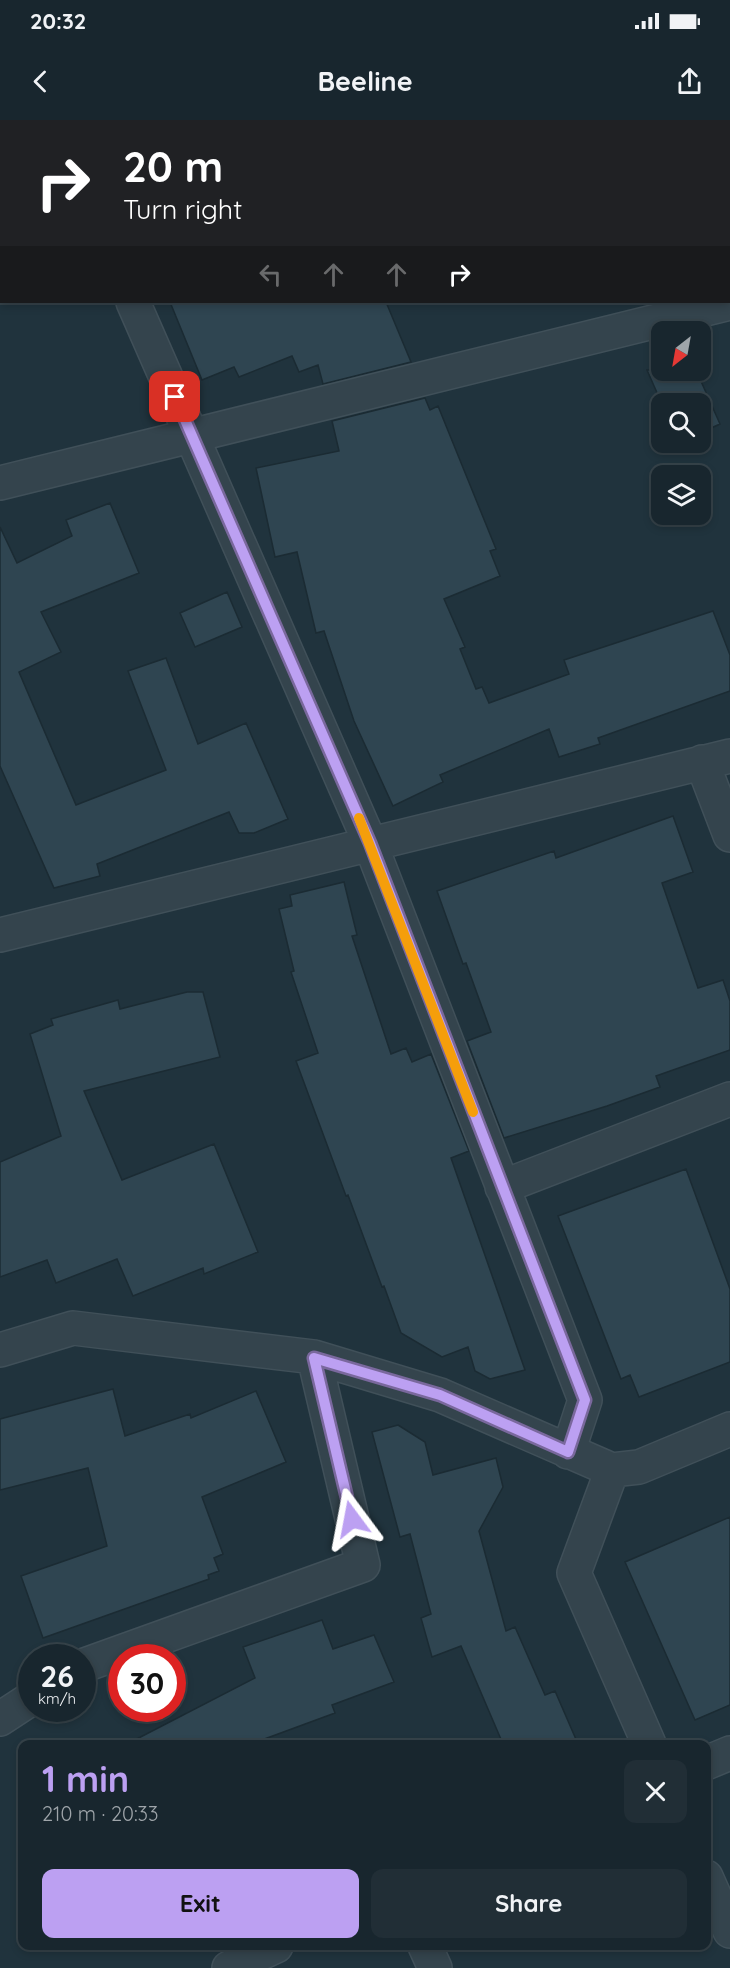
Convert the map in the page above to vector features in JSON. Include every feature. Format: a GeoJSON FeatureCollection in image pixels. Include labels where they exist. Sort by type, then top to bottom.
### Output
{"type":"FeatureCollection","features":[{"type":"Feature","properties":{"kind":"street"},"geometry":{"type":"LineString","coordinates":[[133,303],[370,843],[585,1400],[568,1452]]}},
{"type":"Feature","properties":{"kind":"street"},"geometry":{"type":"LineString","coordinates":[[0,483],[730,303]]}},
{"type":"Feature","properties":{"kind":"street"},"geometry":{"type":"LineString","coordinates":[[0,936],[716,759],[730,835]]}},
{"type":"Feature","properties":{"kind":"street"},"geometry":{"type":"LineString","coordinates":[[502,1187],[730,1099]]}},
{"type":"Feature","properties":{"kind":"street"},"geometry":{"type":"LineString","coordinates":[[0,1350],[73,1328],[314,1358],[440,1395],[612,1470],[639,1467],[730,1429]]}},
{"type":"Feature","properties":{"kind":"street"},"geometry":{"type":"LineString","coordinates":[[96,1661],[363,1565],[314,1358]]}},
{"type":"Feature","properties":{"kind":"street"},"geometry":{"type":"LineString","coordinates":[[612,1470],[574,1573],[647,1740]]}},
{"type":"Feature","properties":{"kind":"street"},"geometry":{"type":"LineString","coordinates":[[0,1719],[18,1707]]}},
{"type":"Feature","properties":{"kind":"street"},"geometry":{"type":"LineString","coordinates":[[711,1761],[730,1753]]}},
{"type":"Feature","properties":{"kind":"street"},"geometry":{"type":"LineString","coordinates":[[711,1888],[730,1931]]}},
{"type":"Feature","properties":{"kind":"street"},"geometry":{"type":"LineString","coordinates":[[228,1968],[267,1950]]}},
{"type":"Feature","properties":{"kind":"street"},"geometry":{"type":"LineString","coordinates":[[427,1950],[435,1968]]}},
{"type":"Feature","properties":{"kind":"building"},"geometry":{"type":"Polygon","coordinates":[[[170,303],[386,303],[411,362],[323,384],[318,365],[299,372],[292,356],[239,377],[234,367],[202,380],[170,303]]]}},
{"type":"Feature","properties":{"kind":"building"},"geometry":{"type":"Polygon","coordinates":[[[652,381],[701,381],[706,393],[657,393],[652,381]]]}},
{"type":"Feature","properties":{"kind":"building"},"geometry":{"type":"Polygon","coordinates":[[[425,398],[430,410],[438,406],[496,549],[490,551],[500,576],[444,599],[465,647],[460,649],[476,689],[482,687],[489,703],[569,674],[564,660],[713,611],[730,655],[730,691],[598,738],[600,744],[559,757],[549,729],[440,775],[443,782],[393,806],[354,721],[324,631],[316,633],[297,552],[275,557],[256,468],[339,451],[332,421],[425,398]]]}},
{"type":"Feature","properties":{"kind":"building"},"geometry":{"type":"Polygon","coordinates":[[[711,404],[720,424],[711,428],[711,404]]]}},
{"type":"Feature","properties":{"kind":"building"},"geometry":{"type":"Polygon","coordinates":[[[110,503],[139,573],[41,612],[61,652],[19,672],[76,805],[166,770],[128,671],[166,658],[198,744],[246,723],[288,819],[254,833],[239,833],[229,812],[97,864],[100,876],[54,888],[0,766],[0,527],[17,563],[72,536],[66,520],[110,503]]]}},
{"type":"Feature","properties":{"kind":"building"},"geometry":{"type":"Polygon","coordinates":[[[227,592],[242,627],[195,647],[180,613],[227,592]]]}},
{"type":"Feature","properties":{"kind":"building"},"geometry":{"type":"Polygon","coordinates":[[[673,816],[693,872],[662,883],[698,988],[723,980],[730,1001],[730,1050],[656,1076],[660,1087],[504,1138],[467,1041],[491,1032],[466,963],[463,964],[437,891],[554,851],[556,858],[673,816]]]}},
{"type":"Feature","properties":{"kind":"building"},"geometry":{"type":"Polygon","coordinates":[[[344,882],[357,935],[352,936],[391,1054],[406,1048],[412,1062],[431,1054],[469,1151],[451,1158],[525,1370],[490,1379],[475,1371],[468,1347],[442,1357],[401,1333],[348,1195],[346,1196],[296,1061],[318,1053],[291,972],[294,971],[279,909],[292,906],[290,895],[344,882]]]}},
{"type":"Feature","properties":{"kind":"building"},"geometry":{"type":"Polygon","coordinates":[[[187,992],[203,992],[220,1057],[84,1091],[122,1180],[214,1144],[258,1252],[204,1274],[203,1268],[133,1296],[117,1259],[56,1283],[47,1260],[0,1277],[0,1162],[61,1136],[30,1034],[53,1025],[51,1019],[118,1000],[120,1009],[187,992]]]}},
{"type":"Feature","properties":{"kind":"building"},"geometry":{"type":"Polygon","coordinates":[[[686,1169],[730,1289],[730,1362],[639,1397],[630,1375],[621,1379],[558,1216],[686,1169]]]}},
{"type":"Feature","properties":{"kind":"building"},"geometry":{"type":"Polygon","coordinates":[[[113,1389],[125,1436],[190,1414],[191,1418],[256,1391],[286,1462],[202,1497],[223,1554],[214,1558],[219,1571],[208,1575],[209,1579],[43,1638],[21,1576],[107,1546],[88,1468],[0,1490],[0,1419],[113,1389]]]}},
{"type":"Feature","properties":{"kind":"building"},"geometry":{"type":"Polygon","coordinates":[[[398,1425],[425,1442],[433,1475],[496,1458],[503,1487],[479,1531],[506,1631],[515,1627],[545,1695],[555,1691],[576,1740],[501,1740],[461,1646],[432,1657],[421,1618],[431,1614],[410,1534],[400,1537],[372,1432],[398,1425]]]}},
{"type":"Feature","properties":{"kind":"building"},"geometry":{"type":"Polygon","coordinates":[[[730,1517],[730,1705],[695,1720],[625,1562],[730,1517]]]}},
{"type":"Feature","properties":{"kind":"building"},"geometry":{"type":"Polygon","coordinates":[[[322,1620],[333,1649],[374,1635],[394,1682],[332,1705],[335,1713],[262,1740],[135,1740],[170,1722],[186,1722],[186,1714],[255,1678],[243,1647],[322,1620]]]}},
{"type":"Feature","properties":{"kind":"slow traffic"},"geometry":{"type":"LineString","coordinates":[[359,818],[473,1112]]}},
{"type":"Feature","properties":{"kind":"route"},"geometry":{"type":"LineString","coordinates":[[175,397],[370,843],[585,1400],[568,1452],[440,1395],[314,1358],[352,1519]]}}]}
